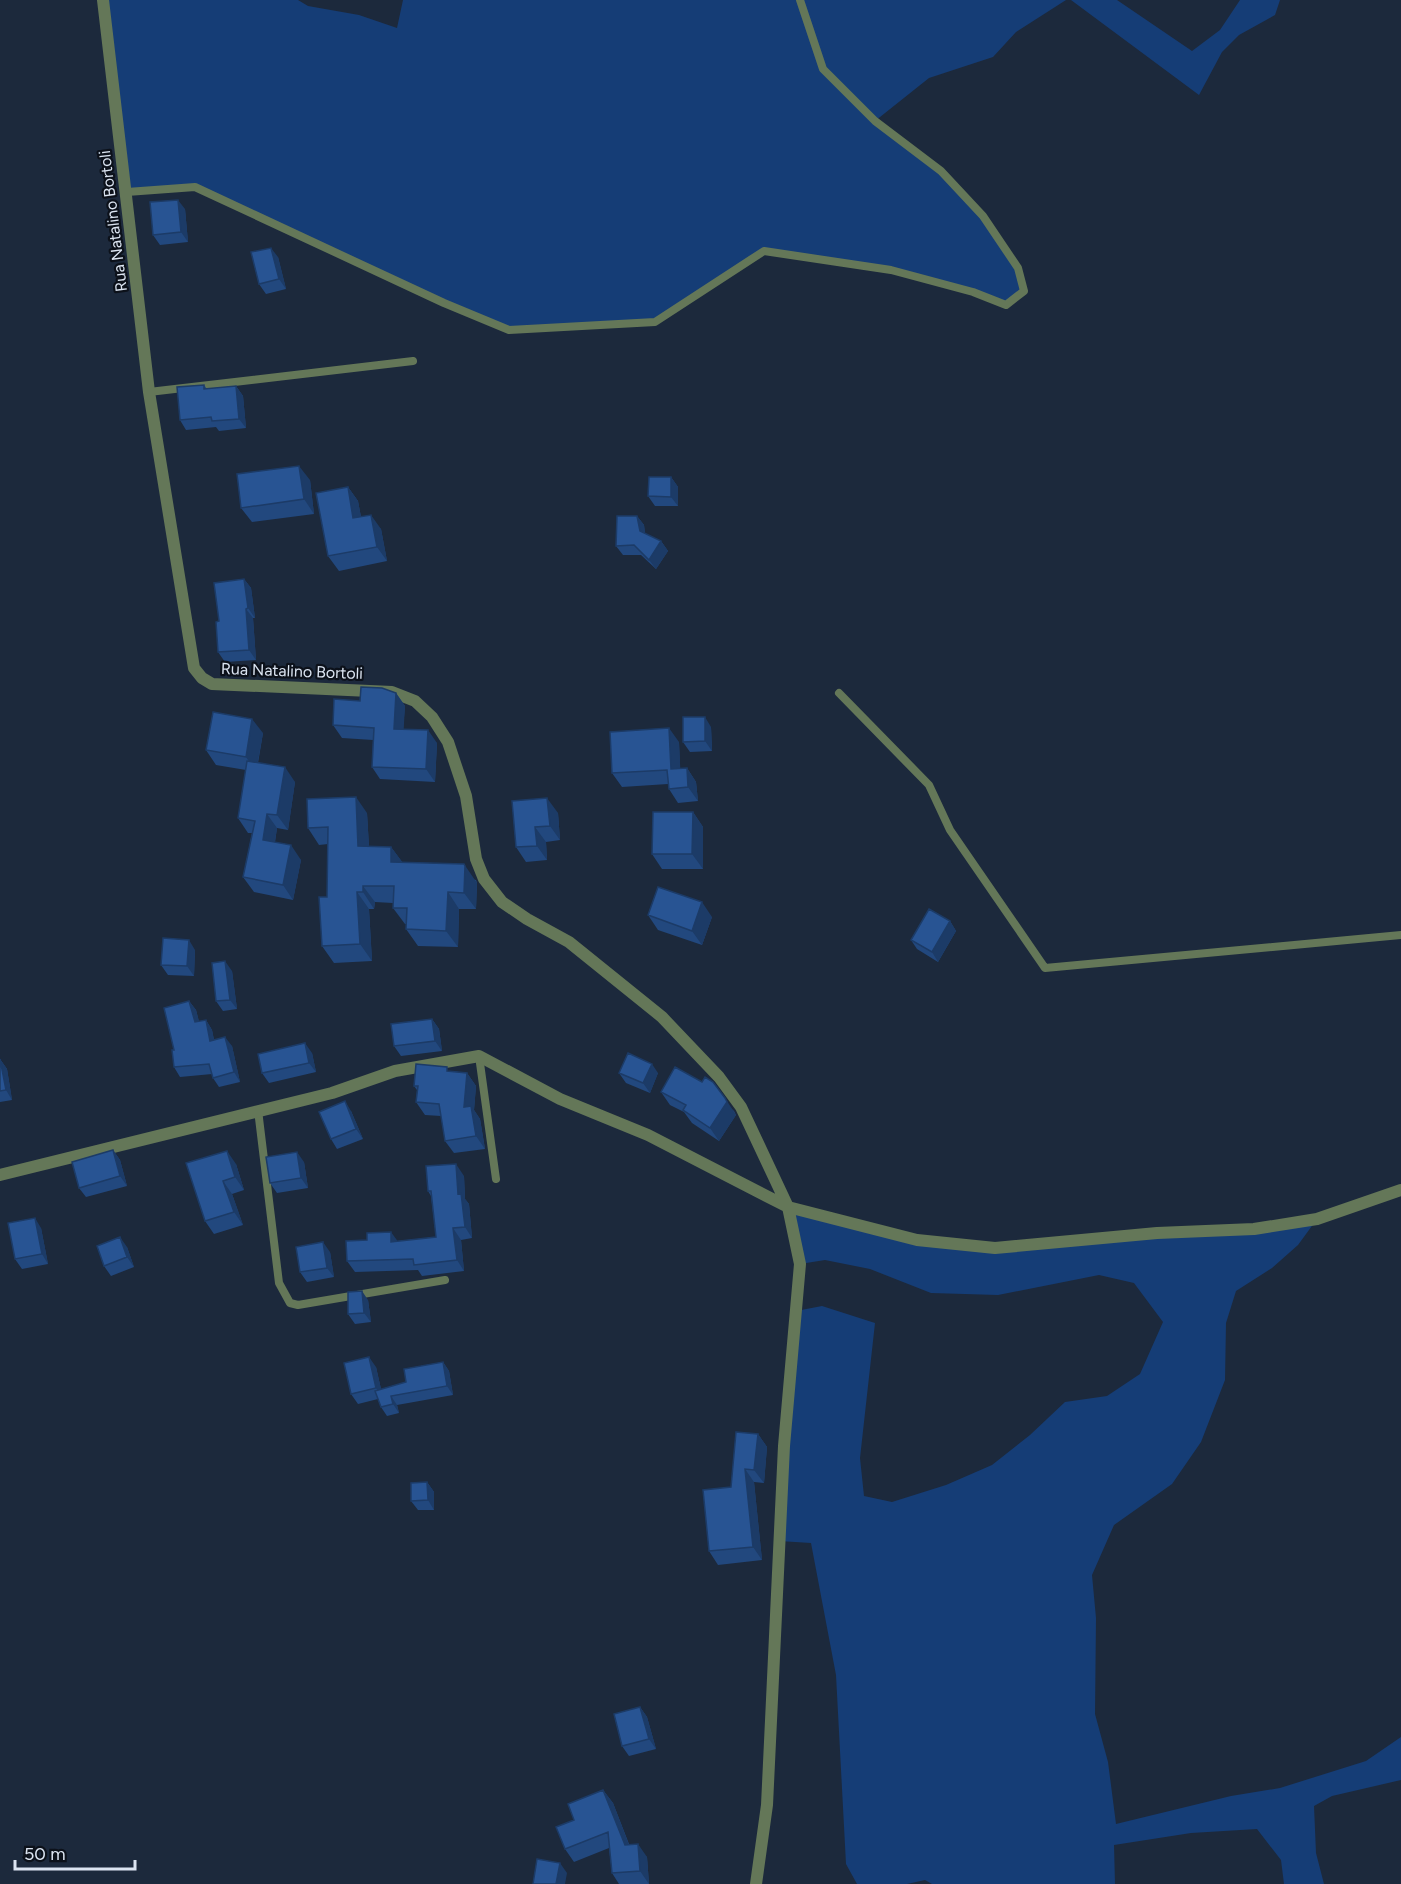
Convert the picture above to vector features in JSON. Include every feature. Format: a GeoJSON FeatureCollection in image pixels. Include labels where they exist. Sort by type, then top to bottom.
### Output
{"type":"FeatureCollection","features":[{"type":"Feature","properties":{"kind":"street","name":"Rua Natalino Bortoli"},"geometry":{"type":"LineString","coordinates":[[103,0],[149,392],[194,668],[202,678],[212,684],[392,692],[415,700],[432,717],[448,742],[466,796],[476,859],[484,879],[502,902],[569,942],[662,1017],[719,1077],[741,1107],[788,1207],[800,1263],[784,1446],[767,1805],[756,1884]]}},
{"type":"Feature","properties":{"kind":"street"},"geometry":{"type":"LineString","coordinates":[[0,1175],[332,1093],[395,1071],[479,1056],[560,1099],[648,1136],[788,1207],[917,1240],[995,1248],[1157,1233],[1254,1229],[1317,1219],[1401,1190]]}},
{"type":"Feature","properties":{"kind":"lane"},"geometry":{"type":"LineString","coordinates":[[127,192],[195,187],[444,303],[509,330],[655,322],[764,251],[891,270],[973,292],[1006,305],[1024,291],[1018,267],[982,216],[941,171],[875,121],[823,69],[800,0]]}},
{"type":"Feature","properties":{"kind":"lane"},"geometry":{"type":"LineString","coordinates":[[149,392],[413,361]]}},
{"type":"Feature","properties":{"kind":"lane"},"geometry":{"type":"LineString","coordinates":[[839,693],[929,785],[950,830],[1045,968],[1401,935]]}},
{"type":"Feature","properties":{"kind":"lane"},"geometry":{"type":"LineString","coordinates":[[479,1056],[496,1179]]}},
{"type":"Feature","properties":{"kind":"lane"},"geometry":{"type":"LineString","coordinates":[[258,1110],[279,1284],[290,1303],[298,1305],[445,1280]]}},
{"type":"Feature","properties":{"kind":"shaded area"},"geometry":{"type":"Polygon","coordinates":[[[103,0],[298,0],[308,6],[359,15],[397,28],[403,0],[1066,0],[1016,32],[993,57],[929,78],[875,121],[941,171],[983,216],[1018,268],[1024,291],[1006,305],[891,270],[764,251],[655,322],[509,330],[195,187],[127,192],[103,0]]]}},
{"type":"Feature","properties":{"kind":"shaded area"},"geometry":{"type":"Polygon","coordinates":[[[1071,0],[1117,0],[1192,51],[1220,30],[1240,0],[1280,0],[1275,15],[1239,35],[1222,52],[1199,95],[1071,0]]]}},
{"type":"Feature","properties":{"kind":"shaded area"},"geometry":{"type":"Polygon","coordinates":[[[788,1207],[917,1240],[995,1248],[1317,1219],[1298,1245],[1272,1268],[1236,1291],[1226,1323],[1225,1380],[1201,1442],[1172,1484],[1114,1525],[1092,1575],[1096,1618],[1095,1714],[1108,1762],[1116,1824],[1231,1796],[1280,1788],[1366,1761],[1401,1737],[1401,1780],[1332,1796],[1314,1806],[1316,1853],[1324,1884],[1284,1884],[1281,1860],[1257,1829],[1191,1833],[1114,1845],[1115,1884],[932,1884],[925,1880],[907,1884],[857,1884],[846,1864],[836,1675],[811,1543],[779,1541],[796,1311],[822,1306],[875,1323],[860,1458],[864,1496],[892,1502],[946,1485],[992,1465],[1030,1435],[1065,1402],[1107,1396],[1140,1374],[1163,1322],[1134,1283],[1099,1275],[998,1295],[931,1293],[870,1269],[825,1260],[800,1264],[788,1207]]]}},
{"type":"Feature","properties":{"kind":"building"},"geometry":{"type":"Polygon","coordinates":[[[178,200],[181,232],[153,235],[150,202],[178,200]]]}},
{"type":"Feature","properties":{"kind":"building"},"geometry":{"type":"Polygon","coordinates":[[[271,248],[279,279],[259,284],[251,252],[271,248]]]}},
{"type":"Feature","properties":{"kind":"building"},"geometry":{"type":"Polygon","coordinates":[[[204,385],[204,389],[236,386],[239,419],[212,421],[211,417],[180,420],[177,387],[204,385]]]}},
{"type":"Feature","properties":{"kind":"building"},"geometry":{"type":"Polygon","coordinates":[[[299,466],[304,499],[241,508],[237,474],[299,466]]]}},
{"type":"Feature","properties":{"kind":"building"},"geometry":{"type":"Polygon","coordinates":[[[649,477],[671,477],[671,497],[648,496],[649,477]]]}},
{"type":"Feature","properties":{"kind":"building"},"geometry":{"type":"Polygon","coordinates":[[[348,487],[353,518],[371,515],[377,547],[328,556],[316,493],[348,487]]]}},
{"type":"Feature","properties":{"kind":"building"},"geometry":{"type":"Polygon","coordinates":[[[617,516],[637,516],[640,531],[661,541],[649,560],[634,545],[616,546],[617,516]]]}},
{"type":"Feature","properties":{"kind":"building"},"geometry":{"type":"Polygon","coordinates":[[[244,579],[248,608],[246,609],[249,650],[218,652],[216,622],[219,621],[214,583],[244,579]]]}},
{"type":"Feature","properties":{"kind":"building"},"geometry":{"type":"Polygon","coordinates":[[[361,687],[382,688],[396,693],[394,729],[428,730],[426,769],[372,767],[374,728],[333,725],[334,699],[360,701],[361,687]]]}},
{"type":"Feature","properties":{"kind":"building"},"geometry":{"type":"Polygon","coordinates":[[[213,712],[252,719],[246,757],[206,750],[213,712]]]}},
{"type":"Feature","properties":{"kind":"building"},"geometry":{"type":"Polygon","coordinates":[[[683,717],[705,717],[705,741],[683,742],[683,717]]]}},
{"type":"Feature","properties":{"kind":"building"},"geometry":{"type":"Polygon","coordinates":[[[669,728],[671,769],[687,768],[688,787],[669,789],[667,770],[612,773],[610,732],[669,728]]]}},
{"type":"Feature","properties":{"kind":"building"},"geometry":{"type":"Polygon","coordinates":[[[247,761],[285,767],[277,815],[267,814],[263,840],[291,845],[283,885],[243,877],[255,821],[238,818],[247,761]]]}},
{"type":"Feature","properties":{"kind":"building"},"geometry":{"type":"Polygon","coordinates":[[[356,797],[358,846],[391,847],[391,862],[464,864],[464,893],[448,892],[446,931],[406,929],[407,908],[393,908],[394,886],[363,886],[363,892],[357,892],[360,944],[322,946],[319,897],[327,897],[328,827],[308,828],[307,799],[356,797]]]}},
{"type":"Feature","properties":{"kind":"building"},"geometry":{"type":"Polygon","coordinates":[[[547,798],[550,826],[535,827],[537,846],[516,847],[512,801],[547,798]]]}},
{"type":"Feature","properties":{"kind":"building"},"geometry":{"type":"Polygon","coordinates":[[[653,812],[693,812],[692,854],[652,854],[653,812]]]}},
{"type":"Feature","properties":{"kind":"building"},"geometry":{"type":"Polygon","coordinates":[[[658,887],[702,902],[692,931],[648,915],[658,887]]]}},
{"type":"Feature","properties":{"kind":"building"},"geometry":{"type":"Polygon","coordinates":[[[929,909],[950,921],[932,952],[911,940],[929,909]]]}},
{"type":"Feature","properties":{"kind":"building"},"geometry":{"type":"Polygon","coordinates":[[[163,938],[189,940],[187,966],[161,965],[163,938]]]}},
{"type":"Feature","properties":{"kind":"building"},"geometry":{"type":"Polygon","coordinates":[[[225,961],[230,1000],[216,1001],[212,963],[225,961]]]}},
{"type":"Feature","properties":{"kind":"building"},"geometry":{"type":"Polygon","coordinates":[[[189,1001],[195,1022],[206,1020],[210,1041],[225,1037],[234,1072],[213,1078],[209,1064],[174,1067],[172,1050],[174,1050],[164,1008],[189,1001]]]}},
{"type":"Feature","properties":{"kind":"building"},"geometry":{"type":"Polygon","coordinates":[[[432,1019],[435,1041],[394,1046],[391,1024],[432,1019]]]}},
{"type":"Feature","properties":{"kind":"building"},"geometry":{"type":"Polygon","coordinates":[[[305,1043],[309,1063],[262,1073],[258,1054],[305,1043]]]}},
{"type":"Feature","properties":{"kind":"building"},"geometry":{"type":"Polygon","coordinates":[[[628,1053],[652,1064],[643,1083],[619,1073],[628,1053]]]}},
{"type":"Feature","properties":{"kind":"building"},"geometry":{"type":"Polygon","coordinates":[[[0,1059],[6,1090],[0,1091],[0,1059]]]}},
{"type":"Feature","properties":{"kind":"building"},"geometry":{"type":"Polygon","coordinates":[[[416,1064],[447,1067],[447,1071],[467,1073],[464,1107],[471,1106],[476,1136],[445,1141],[439,1104],[416,1102],[418,1086],[414,1086],[416,1064]]]}},
{"type":"Feature","properties":{"kind":"building"},"geometry":{"type":"Polygon","coordinates":[[[675,1067],[702,1082],[705,1077],[713,1082],[725,1098],[727,1102],[710,1128],[683,1110],[686,1105],[661,1092],[675,1067]]]}},
{"type":"Feature","properties":{"kind":"building"},"geometry":{"type":"Polygon","coordinates":[[[345,1101],[356,1129],[331,1139],[319,1112],[345,1101]]]}},
{"type":"Feature","properties":{"kind":"building"},"geometry":{"type":"Polygon","coordinates":[[[113,1150],[120,1176],[79,1188],[72,1162],[113,1150]]]}},
{"type":"Feature","properties":{"kind":"building"},"geometry":{"type":"Polygon","coordinates":[[[227,1151],[235,1177],[223,1181],[234,1212],[205,1221],[186,1163],[227,1151]]]}},
{"type":"Feature","properties":{"kind":"building"},"geometry":{"type":"Polygon","coordinates":[[[297,1152],[301,1178],[270,1183],[266,1157],[297,1152]]]}},
{"type":"Feature","properties":{"kind":"building"},"geometry":{"type":"Polygon","coordinates":[[[456,1164],[458,1194],[461,1193],[465,1227],[453,1228],[457,1260],[414,1265],[413,1259],[347,1261],[346,1241],[367,1240],[367,1233],[391,1232],[391,1242],[436,1237],[426,1166],[456,1164]]]}},
{"type":"Feature","properties":{"kind":"building"},"geometry":{"type":"Polygon","coordinates":[[[35,1218],[42,1254],[15,1259],[8,1223],[35,1218]]]}},
{"type":"Feature","properties":{"kind":"building"},"geometry":{"type":"Polygon","coordinates":[[[120,1237],[127,1257],[104,1266],[97,1246],[120,1237]]]}},
{"type":"Feature","properties":{"kind":"building"},"geometry":{"type":"Polygon","coordinates":[[[323,1242],[327,1268],[300,1272],[296,1247],[323,1242]]]}},
{"type":"Feature","properties":{"kind":"building"},"geometry":{"type":"Polygon","coordinates":[[[362,1291],[364,1313],[348,1314],[348,1292],[362,1291]]]}},
{"type":"Feature","properties":{"kind":"building"},"geometry":{"type":"Polygon","coordinates":[[[369,1357],[376,1388],[351,1394],[344,1363],[369,1357]]]}},
{"type":"Feature","properties":{"kind":"building"},"geometry":{"type":"Polygon","coordinates":[[[443,1362],[447,1386],[391,1396],[393,1404],[381,1407],[375,1391],[406,1382],[404,1369],[443,1362]]]}},
{"type":"Feature","properties":{"kind":"building"},"geometry":{"type":"Polygon","coordinates":[[[736,1432],[758,1434],[754,1470],[745,1469],[753,1547],[709,1551],[703,1490],[731,1487],[736,1432]]]}},
{"type":"Feature","properties":{"kind":"building"},"geometry":{"type":"Polygon","coordinates":[[[427,1482],[428,1500],[411,1501],[411,1483],[427,1482]]]}},
{"type":"Feature","properties":{"kind":"building"},"geometry":{"type":"Polygon","coordinates":[[[640,1707],[649,1739],[622,1746],[614,1714],[640,1707]]]}},
{"type":"Feature","properties":{"kind":"building"},"geometry":{"type":"Polygon","coordinates":[[[603,1790],[625,1845],[638,1844],[640,1871],[612,1873],[608,1832],[565,1849],[556,1827],[574,1820],[568,1804],[603,1790]]]}},
{"type":"Feature","properties":{"kind":"building"},"geometry":{"type":"Polygon","coordinates":[[[537,1859],[560,1863],[556,1884],[533,1884],[537,1859]]]}}]}
